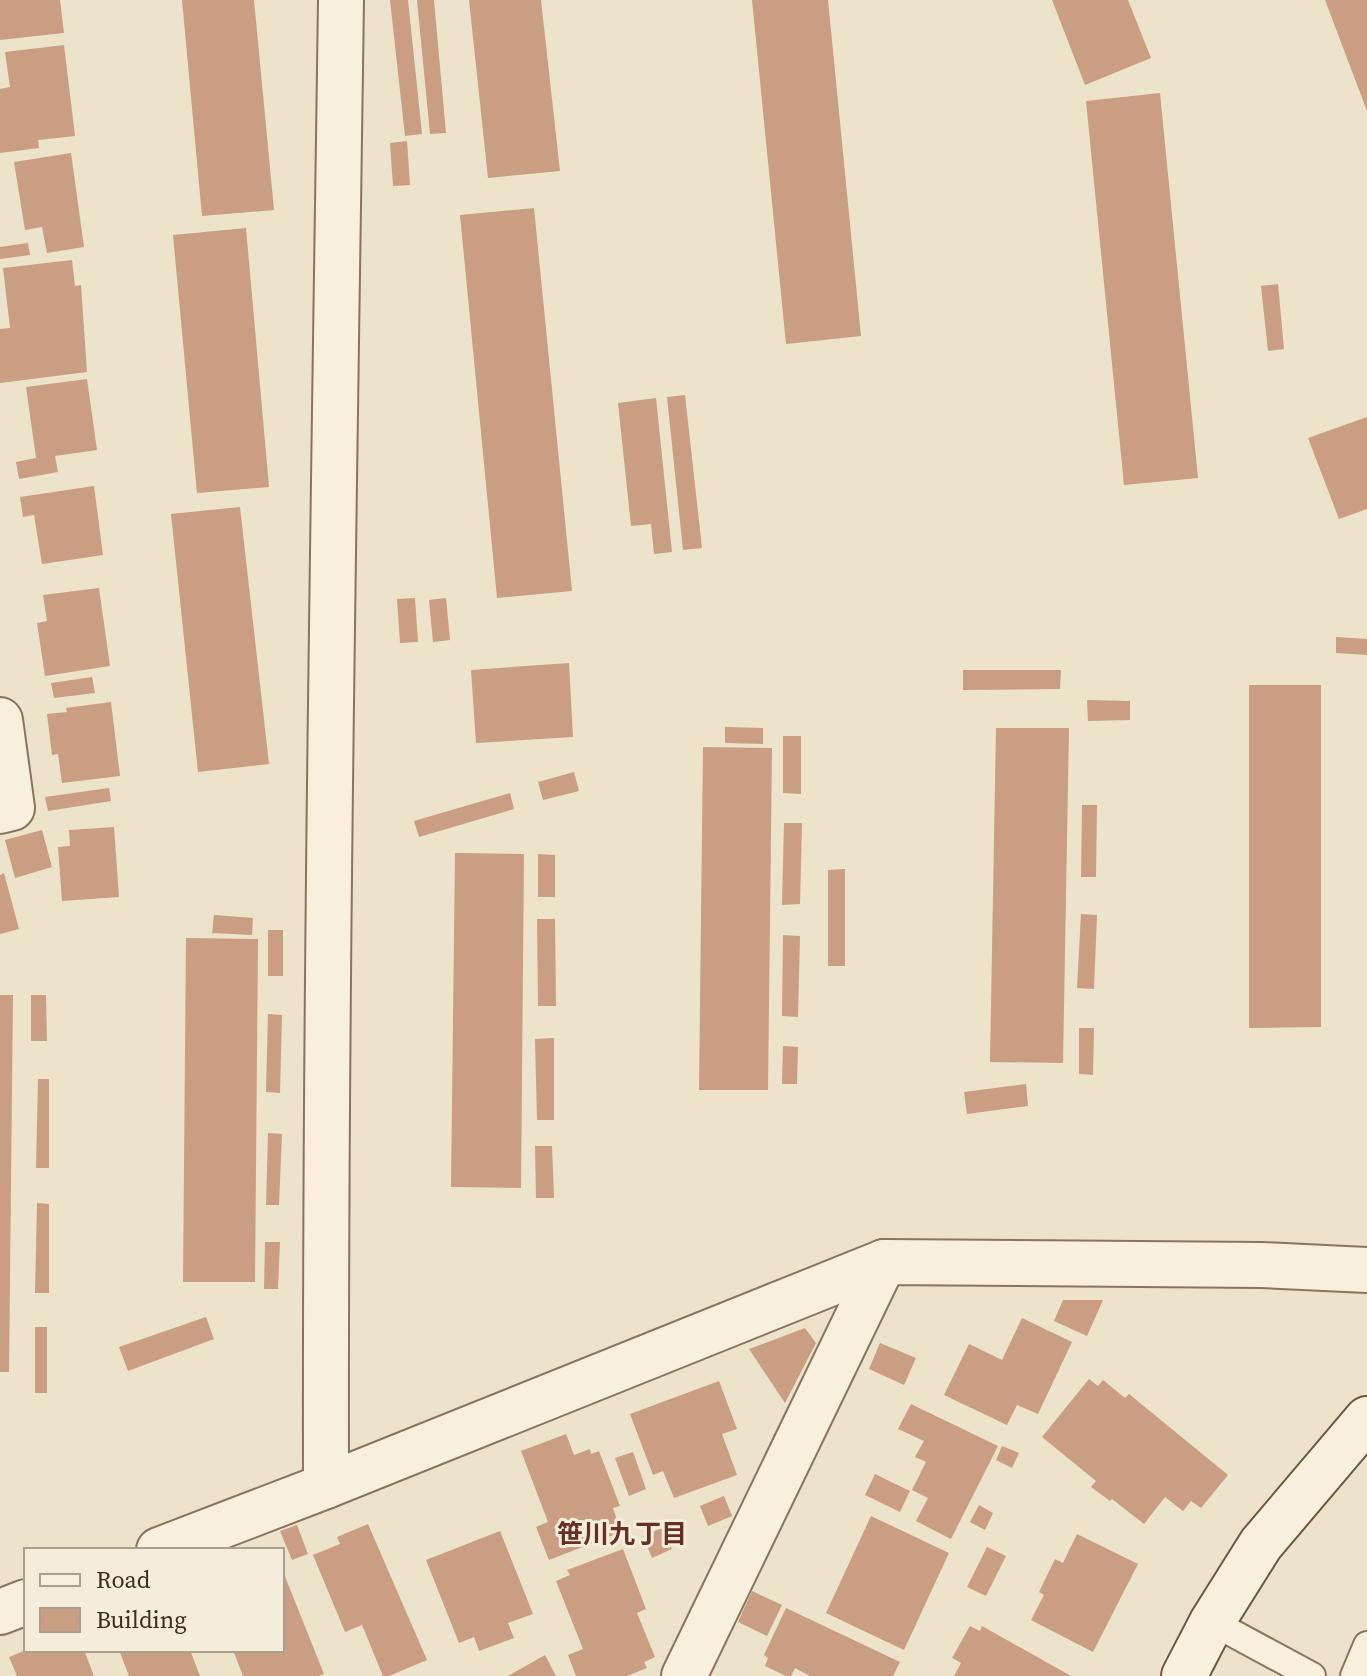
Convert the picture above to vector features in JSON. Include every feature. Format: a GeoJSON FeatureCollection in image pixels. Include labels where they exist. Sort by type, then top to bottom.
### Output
{"type":"FeatureCollection","features":[{"type":"Feature","properties":{"kind":"street"},"geometry":{"type":"LineString","coordinates":[[326,1486],[330,723],[341,0]]}},
{"type":"Feature","properties":{"kind":"street"},"geometry":{"type":"LineString","coordinates":[[0,720],[12,808],[0,811]]}},
{"type":"Feature","properties":{"kind":"street"},"geometry":{"type":"LineString","coordinates":[[684,1676],[884,1262]]}},
{"type":"Feature","properties":{"kind":"street"},"geometry":{"type":"LineString","coordinates":[[164,1548],[884,1262],[1262,1265],[1367,1270]]}},
{"type":"Feature","properties":{"kind":"street"},"geometry":{"type":"LineString","coordinates":[[1184,1676],[1212,1622],[1261,1544],[1367,1419]]}},
{"type":"Feature","properties":{"kind":"street"},"geometry":{"type":"LineString","coordinates":[[0,1612],[24,1603]]}},
{"type":"Feature","properties":{"kind":"lane"},"geometry":{"type":"LineString","coordinates":[[1212,1622],[1312,1676]]}},
{"type":"Feature","properties":{"kind":"lane"},"geometry":{"type":"LineString","coordinates":[[1354,1676],[1367,1645]]}},
{"type":"Feature","properties":{"kind":"building"},"geometry":{"type":"Polygon","coordinates":[[[0,0],[60,0],[64,33],[0,40],[0,0]]]}},
{"type":"Feature","properties":{"kind":"building"},"geometry":{"type":"Polygon","coordinates":[[[182,0],[254,0],[274,210],[202,216],[182,0]]]}},
{"type":"Feature","properties":{"kind":"building"},"geometry":{"type":"Polygon","coordinates":[[[390,0],[408,0],[422,134],[405,136],[390,0]]]}},
{"type":"Feature","properties":{"kind":"building"},"geometry":{"type":"Polygon","coordinates":[[[417,0],[434,0],[446,133],[430,134],[417,0]]]}},
{"type":"Feature","properties":{"kind":"building"},"geometry":{"type":"Polygon","coordinates":[[[469,0],[541,0],[560,171],[488,178],[469,0]]]}},
{"type":"Feature","properties":{"kind":"building"},"geometry":{"type":"Polygon","coordinates":[[[752,0],[828,0],[861,336],[786,344],[752,0]]]}},
{"type":"Feature","properties":{"kind":"building"},"geometry":{"type":"Polygon","coordinates":[[[1052,0],[1128,0],[1151,58],[1085,85],[1052,0]]]}},
{"type":"Feature","properties":{"kind":"building"},"geometry":{"type":"Polygon","coordinates":[[[1325,0],[1367,0],[1367,111],[1325,0]]]}},
{"type":"Feature","properties":{"kind":"building"},"geometry":{"type":"Polygon","coordinates":[[[64,45],[75,136],[38,140],[39,148],[0,153],[0,89],[10,87],[5,52],[64,45]]]}},
{"type":"Feature","properties":{"kind":"building"},"geometry":{"type":"Polygon","coordinates":[[[1160,93],[1198,478],[1124,485],[1086,101],[1160,93]]]}},
{"type":"Feature","properties":{"kind":"building"},"geometry":{"type":"Polygon","coordinates":[[[407,141],[410,185],[393,186],[390,143],[407,141]]]}},
{"type":"Feature","properties":{"kind":"building"},"geometry":{"type":"Polygon","coordinates":[[[71,153],[84,247],[47,253],[42,227],[25,230],[14,162],[71,153]]]}},
{"type":"Feature","properties":{"kind":"building"},"geometry":{"type":"Polygon","coordinates":[[[534,208],[572,591],[497,598],[460,215],[534,208]]]}},
{"type":"Feature","properties":{"kind":"building"},"geometry":{"type":"Polygon","coordinates":[[[246,228],[269,487],[197,493],[173,235],[246,228]]]}},
{"type":"Feature","properties":{"kind":"building"},"geometry":{"type":"Polygon","coordinates":[[[28,243],[30,255],[0,259],[0,247],[28,243]]]}},
{"type":"Feature","properties":{"kind":"building"},"geometry":{"type":"Polygon","coordinates":[[[72,260],[75,286],[81,285],[87,372],[0,383],[0,329],[10,328],[3,268],[72,260]]]}},
{"type":"Feature","properties":{"kind":"building"},"geometry":{"type":"Polygon","coordinates":[[[1278,284],[1284,349],[1268,351],[1261,286],[1278,284]]]}},
{"type":"Feature","properties":{"kind":"building"},"geometry":{"type":"Polygon","coordinates":[[[87,379],[97,450],[55,456],[58,472],[19,479],[16,462],[36,458],[26,387],[87,379]]]}},
{"type":"Feature","properties":{"kind":"building"},"geometry":{"type":"Polygon","coordinates":[[[685,395],[702,548],[683,550],[667,397],[685,395]]]}},
{"type":"Feature","properties":{"kind":"building"},"geometry":{"type":"Polygon","coordinates":[[[656,398],[672,552],[654,554],[651,524],[631,526],[618,403],[656,398]]]}},
{"type":"Feature","properties":{"kind":"building"},"geometry":{"type":"Polygon","coordinates":[[[1367,417],[1367,509],[1339,519],[1308,438],[1367,417]]]}},
{"type":"Feature","properties":{"kind":"building"},"geometry":{"type":"Polygon","coordinates":[[[94,486],[103,555],[42,564],[34,515],[23,517],[20,497],[94,486]]]}},
{"type":"Feature","properties":{"kind":"building"},"geometry":{"type":"Polygon","coordinates":[[[240,507],[269,764],[198,772],[171,514],[240,507]]]}},
{"type":"Feature","properties":{"kind":"building"},"geometry":{"type":"Polygon","coordinates":[[[99,588],[110,666],[45,676],[37,623],[47,621],[43,595],[99,588]]]}},
{"type":"Feature","properties":{"kind":"building"},"geometry":{"type":"Polygon","coordinates":[[[415,598],[418,642],[400,643],[397,599],[415,598]]]}},
{"type":"Feature","properties":{"kind":"building"},"geometry":{"type":"Polygon","coordinates":[[[446,598],[450,640],[433,642],[429,600],[446,598]]]}},
{"type":"Feature","properties":{"kind":"building"},"geometry":{"type":"Polygon","coordinates":[[[1336,637],[1367,639],[1367,655],[1336,653],[1336,637]]]}},
{"type":"Feature","properties":{"kind":"building"},"geometry":{"type":"Polygon","coordinates":[[[569,663],[573,737],[476,743],[471,670],[569,663]]]}},
{"type":"Feature","properties":{"kind":"building"},"geometry":{"type":"Polygon","coordinates":[[[963,670],[1061,670],[1060,689],[963,690],[963,670]]]}},
{"type":"Feature","properties":{"kind":"building"},"geometry":{"type":"Polygon","coordinates":[[[92,677],[95,693],[54,698],[51,683],[92,677]]]}},
{"type":"Feature","properties":{"kind":"building"},"geometry":{"type":"Polygon","coordinates":[[[1249,685],[1321,685],[1321,1027],[1249,1028],[1249,685]]]}},
{"type":"Feature","properties":{"kind":"building"},"geometry":{"type":"Polygon","coordinates":[[[1087,700],[1130,701],[1130,720],[1088,721],[1087,700]]]}},
{"type":"Feature","properties":{"kind":"building"},"geometry":{"type":"Polygon","coordinates":[[[111,702],[120,776],[62,783],[58,754],[52,755],[47,714],[111,702]]]}},
{"type":"Feature","properties":{"kind":"building"},"geometry":{"type":"Polygon","coordinates":[[[725,727],[763,728],[763,744],[725,743],[725,727]]]}},
{"type":"Feature","properties":{"kind":"building"},"geometry":{"type":"Polygon","coordinates":[[[996,728],[1069,728],[1063,1063],[990,1062],[996,728]]]}},
{"type":"Feature","properties":{"kind":"building"},"geometry":{"type":"Polygon","coordinates":[[[783,736],[801,736],[801,794],[783,793],[783,736]]]}},
{"type":"Feature","properties":{"kind":"building"},"geometry":{"type":"Polygon","coordinates":[[[703,747],[772,748],[768,1090],[699,1090],[703,747]]]}},
{"type":"Feature","properties":{"kind":"building"},"geometry":{"type":"Polygon","coordinates":[[[574,772],[579,791],[543,800],[538,782],[574,772]]]}},
{"type":"Feature","properties":{"kind":"building"},"geometry":{"type":"Polygon","coordinates":[[[109,788],[111,801],[48,811],[45,797],[109,788]]]}},
{"type":"Feature","properties":{"kind":"building"},"geometry":{"type":"Polygon","coordinates":[[[510,793],[514,809],[419,837],[414,821],[510,793]]]}},
{"type":"Feature","properties":{"kind":"building"},"geometry":{"type":"Polygon","coordinates":[[[1082,805],[1097,805],[1096,877],[1081,877],[1082,805]]]}},
{"type":"Feature","properties":{"kind":"building"},"geometry":{"type":"Polygon","coordinates":[[[784,823],[802,823],[800,904],[782,905],[784,823]]]}},
{"type":"Feature","properties":{"kind":"building"},"geometry":{"type":"Polygon","coordinates":[[[114,827],[119,897],[62,901],[58,847],[70,846],[69,830],[114,827]]]}},
{"type":"Feature","properties":{"kind":"building"},"geometry":{"type":"Polygon","coordinates":[[[42,830],[52,867],[15,878],[5,840],[42,830]]]}},
{"type":"Feature","properties":{"kind":"building"},"geometry":{"type":"Polygon","coordinates":[[[455,853],[524,854],[521,1188],[451,1187],[455,853]]]}},
{"type":"Feature","properties":{"kind":"building"},"geometry":{"type":"Polygon","coordinates":[[[538,854],[555,855],[555,897],[538,897],[538,854]]]}},
{"type":"Feature","properties":{"kind":"building"},"geometry":{"type":"Polygon","coordinates":[[[845,869],[845,966],[828,966],[828,870],[845,869]]]}},
{"type":"Feature","properties":{"kind":"building"},"geometry":{"type":"Polygon","coordinates":[[[4,873],[19,929],[0,934],[0,875],[4,873]]]}},
{"type":"Feature","properties":{"kind":"building"},"geometry":{"type":"Polygon","coordinates":[[[1081,914],[1097,915],[1094,989],[1077,988],[1081,914]]]}},
{"type":"Feature","properties":{"kind":"building"},"geometry":{"type":"Polygon","coordinates":[[[214,915],[253,918],[252,935],[212,933],[214,915]]]}},
{"type":"Feature","properties":{"kind":"building"},"geometry":{"type":"Polygon","coordinates":[[[537,919],[555,919],[556,1006],[538,1006],[537,919]]]}},
{"type":"Feature","properties":{"kind":"building"},"geometry":{"type":"Polygon","coordinates":[[[268,930],[283,930],[283,976],[268,976],[268,930]]]}},
{"type":"Feature","properties":{"kind":"building"},"geometry":{"type":"Polygon","coordinates":[[[783,935],[800,936],[798,1017],[782,1016],[783,935]]]}},
{"type":"Feature","properties":{"kind":"building"},"geometry":{"type":"Polygon","coordinates":[[[186,938],[258,939],[255,1282],[183,1282],[186,938]]]}},
{"type":"Feature","properties":{"kind":"building"},"geometry":{"type":"Polygon","coordinates":[[[0,995],[13,995],[9,1372],[0,1372],[0,995]]]}},
{"type":"Feature","properties":{"kind":"building"},"geometry":{"type":"Polygon","coordinates":[[[31,995],[46,995],[47,1041],[31,1041],[31,995]]]}},
{"type":"Feature","properties":{"kind":"building"},"geometry":{"type":"Polygon","coordinates":[[[268,1014],[282,1015],[280,1093],[266,1092],[268,1014]]]}},
{"type":"Feature","properties":{"kind":"building"},"geometry":{"type":"Polygon","coordinates":[[[1079,1028],[1094,1028],[1093,1075],[1079,1074],[1079,1028]]]}},
{"type":"Feature","properties":{"kind":"building"},"geometry":{"type":"Polygon","coordinates":[[[554,1038],[554,1120],[537,1120],[535,1039],[554,1038]]]}},
{"type":"Feature","properties":{"kind":"building"},"geometry":{"type":"Polygon","coordinates":[[[783,1046],[798,1047],[797,1084],[782,1084],[783,1046]]]}},
{"type":"Feature","properties":{"kind":"building"},"geometry":{"type":"Polygon","coordinates":[[[38,1079],[49,1079],[49,1168],[36,1168],[38,1079]]]}},
{"type":"Feature","properties":{"kind":"building"},"geometry":{"type":"Polygon","coordinates":[[[1026,1084],[1028,1106],[967,1114],[964,1092],[1026,1084]]]}},
{"type":"Feature","properties":{"kind":"building"},"geometry":{"type":"Polygon","coordinates":[[[268,1133],[282,1134],[279,1205],[266,1205],[268,1133]]]}},
{"type":"Feature","properties":{"kind":"building"},"geometry":{"type":"Polygon","coordinates":[[[535,1146],[552,1146],[554,1198],[536,1198],[535,1146]]]}},
{"type":"Feature","properties":{"kind":"building"},"geometry":{"type":"Polygon","coordinates":[[[37,1203],[49,1204],[49,1293],[35,1293],[37,1203]]]}},
{"type":"Feature","properties":{"kind":"building"},"geometry":{"type":"Polygon","coordinates":[[[265,1242],[280,1242],[278,1289],[264,1289],[265,1242]]]}},
{"type":"Feature","properties":{"kind":"building"},"geometry":{"type":"Polygon","coordinates":[[[1063,1300],[1103,1300],[1087,1336],[1054,1321],[1063,1300]]]}},
{"type":"Feature","properties":{"kind":"building"},"geometry":{"type":"Polygon","coordinates":[[[206,1317],[214,1339],[128,1371],[119,1347],[206,1317]]]}},
{"type":"Feature","properties":{"kind":"building"},"geometry":{"type":"Polygon","coordinates":[[[1022,1318],[1072,1342],[1038,1414],[1017,1405],[1007,1425],[944,1395],[969,1344],[1002,1360],[1022,1318]]]}},
{"type":"Feature","properties":{"kind":"building"},"geometry":{"type":"Polygon","coordinates":[[[35,1327],[47,1327],[47,1393],[35,1393],[35,1327]]]}},
{"type":"Feature","properties":{"kind":"building"},"geometry":{"type":"Polygon","coordinates":[[[805,1328],[816,1343],[785,1403],[749,1349],[805,1328]]]}},
{"type":"Feature","properties":{"kind":"building"},"geometry":{"type":"Polygon","coordinates":[[[880,1343],[916,1358],[904,1385],[869,1369],[880,1343]]]}},
{"type":"Feature","properties":{"kind":"building"},"geometry":{"type":"Polygon","coordinates":[[[1089,1379],[1098,1386],[1103,1380],[1125,1398],[1129,1394],[1228,1475],[1201,1508],[1191,1501],[1183,1511],[1165,1497],[1144,1524],[1091,1487],[1096,1481],[1042,1437],[1089,1379]]]}},
{"type":"Feature","properties":{"kind":"building"},"geometry":{"type":"Polygon","coordinates":[[[719,1381],[737,1429],[722,1434],[737,1475],[674,1498],[663,1471],[653,1475],[630,1414],[719,1381]]]}},
{"type":"Feature","properties":{"kind":"building"},"geometry":{"type":"Polygon","coordinates":[[[911,1404],[998,1446],[951,1539],[916,1521],[928,1498],[912,1490],[926,1462],[915,1457],[924,1441],[898,1429],[911,1404]]]}},
{"type":"Feature","properties":{"kind":"building"},"geometry":{"type":"Polygon","coordinates":[[[566,1434],[574,1455],[590,1449],[591,1454],[599,1451],[620,1506],[613,1508],[621,1532],[549,1560],[536,1527],[548,1522],[521,1451],[566,1434]]]}},
{"type":"Feature","properties":{"kind":"building"},"geometry":{"type":"Polygon","coordinates":[[[1002,1446],[1019,1453],[1012,1468],[996,1460],[1002,1446]]]}},
{"type":"Feature","properties":{"kind":"building"},"geometry":{"type":"Polygon","coordinates":[[[633,1452],[646,1489],[629,1496],[615,1458],[633,1452]]]}},
{"type":"Feature","properties":{"kind":"building"},"geometry":{"type":"Polygon","coordinates":[[[875,1474],[910,1491],[900,1512],[865,1495],[875,1474]]]}},
{"type":"Feature","properties":{"kind":"building"},"geometry":{"type":"Polygon","coordinates":[[[724,1496],[732,1516],[708,1526],[700,1506],[724,1496]]]}},
{"type":"Feature","properties":{"kind":"building"},"geometry":{"type":"Polygon","coordinates":[[[979,1505],[993,1513],[985,1530],[970,1522],[979,1505]]]}},
{"type":"Feature","properties":{"kind":"building"},"geometry":{"type":"Polygon","coordinates":[[[871,1516],[949,1553],[904,1650],[826,1613],[871,1516]]]}},
{"type":"Feature","properties":{"kind":"building"},"geometry":{"type":"Polygon","coordinates":[[[368,1524],[427,1660],[389,1676],[383,1676],[362,1625],[345,1632],[313,1555],[340,1544],[337,1537],[368,1524]]]}},
{"type":"Feature","properties":{"kind":"building"},"geometry":{"type":"Polygon","coordinates":[[[297,1525],[308,1554],[292,1560],[280,1531],[297,1525]]]}},
{"type":"Feature","properties":{"kind":"building"},"geometry":{"type":"Polygon","coordinates":[[[662,1528],[672,1549],[652,1558],[643,1536],[662,1528]]]}},
{"type":"Feature","properties":{"kind":"building"},"geometry":{"type":"Polygon","coordinates":[[[500,1531],[533,1614],[508,1623],[514,1638],[479,1651],[474,1637],[459,1643],[426,1560],[500,1531]]]}},
{"type":"Feature","properties":{"kind":"building"},"geometry":{"type":"Polygon","coordinates":[[[1077,1534],[1138,1564],[1093,1652],[1031,1620],[1044,1595],[1039,1592],[1055,1559],[1063,1563],[1077,1534]]]}},
{"type":"Feature","properties":{"kind":"building"},"geometry":{"type":"Polygon","coordinates":[[[987,1547],[1006,1556],[986,1596],[967,1587],[987,1547]]]}},
{"type":"Feature","properties":{"kind":"building"},"geometry":{"type":"Polygon","coordinates":[[[623,1549],[646,1609],[637,1613],[655,1657],[644,1662],[647,1668],[627,1676],[576,1676],[568,1655],[583,1649],[556,1581],[570,1575],[567,1570],[623,1549]]]}},
{"type":"Feature","properties":{"kind":"building"},"geometry":{"type":"Polygon","coordinates":[[[284,1574],[324,1674],[243,1676],[234,1652],[284,1652],[284,1574]]]}},
{"type":"Feature","properties":{"kind":"building"},"geometry":{"type":"Polygon","coordinates":[[[752,1591],[782,1605],[767,1636],[738,1622],[752,1591]]]}},
{"type":"Feature","properties":{"kind":"building"},"geometry":{"type":"Polygon","coordinates":[[[786,1608],[900,1662],[893,1676],[810,1676],[795,1668],[791,1676],[786,1676],[765,1666],[768,1658],[764,1655],[786,1608]]]}},
{"type":"Feature","properties":{"kind":"building"},"geometry":{"type":"Polygon","coordinates":[[[970,1626],[980,1631],[982,1626],[1071,1676],[954,1676],[961,1663],[952,1658],[970,1626]]]}},
{"type":"Feature","properties":{"kind":"building"},"geometry":{"type":"Polygon","coordinates":[[[24,1651],[85,1652],[94,1676],[17,1676],[9,1657],[24,1651]]]}},
{"type":"Feature","properties":{"kind":"building"},"geometry":{"type":"Polygon","coordinates":[[[120,1652],[191,1652],[200,1676],[129,1676],[120,1652]]]}},
{"type":"Feature","properties":{"kind":"building"},"geometry":{"type":"Polygon","coordinates":[[[545,1655],[556,1676],[508,1676],[545,1655]]]}},
{"type":"Feature","properties":{"kind":"district","name":"笹川九丁目"},"geometry":{"type":"Point","coordinates":[622,1534]}}]}
